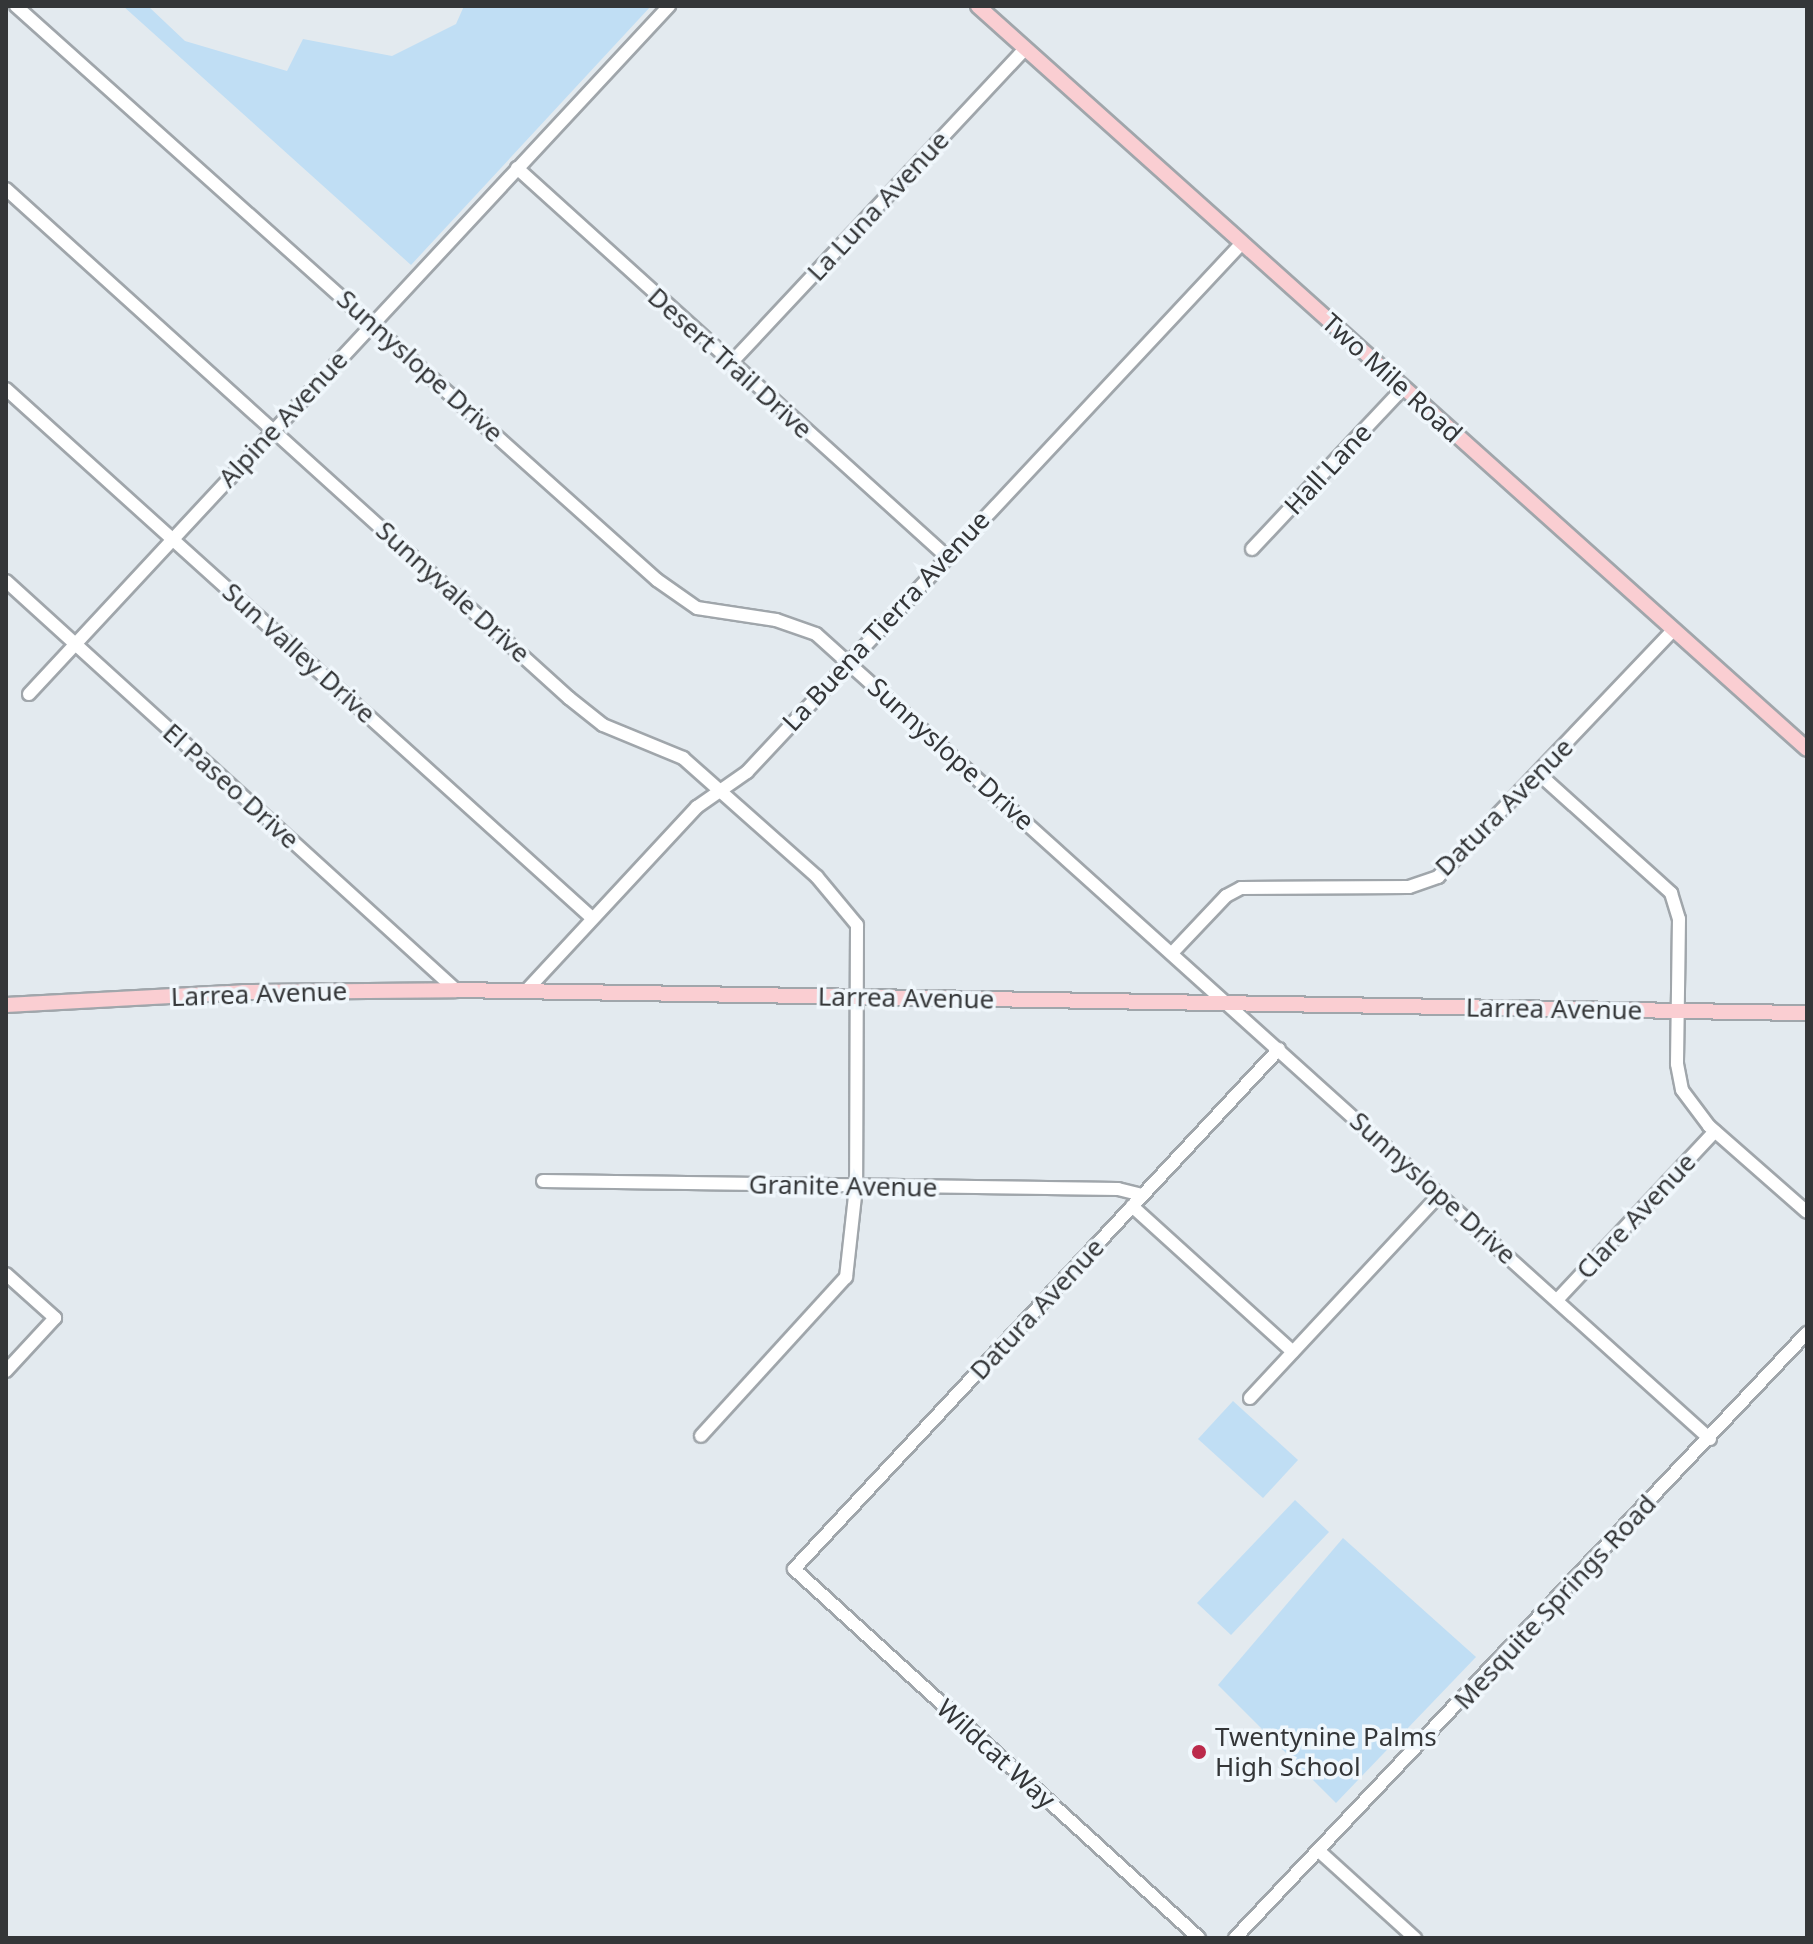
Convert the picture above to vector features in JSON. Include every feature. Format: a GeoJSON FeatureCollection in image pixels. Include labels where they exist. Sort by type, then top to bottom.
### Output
{"type":"FeatureCollection","features":[{"type":"Feature","properties":{"kind":"main road","name":"Two Mile Road"},"geometry":{"type":"LineString","coordinates":[[978,6],[1807,749]]}},
{"type":"Feature","properties":{"kind":"main road","name":"Larrea Avenue"},"geometry":{"type":"LineString","coordinates":[[6,1005],[244,992],[456,990],[1807,1013]]}},
{"type":"Feature","properties":{"kind":"street","name":"Sunnyslope Drive"},"geometry":{"type":"LineString","coordinates":[[16,6],[682,600],[711,612],[806,629],[848,662],[1710,1439]]}},
{"type":"Feature","properties":{"kind":"street","name":"Alpine Avenue"},"geometry":{"type":"LineString","coordinates":[[29,694],[669,6]]}},
{"type":"Feature","properties":{"kind":"street","name":"La Luna Avenue"},"geometry":{"type":"LineString","coordinates":[[731,363],[1025,49]]}},
{"type":"Feature","properties":{"kind":"street","name":"Desert Trail Drive"},"geometry":{"type":"LineString","coordinates":[[517,168],[945,555]]}},
{"type":"Feature","properties":{"kind":"street","name":"Sunnyvale Drive"},"geometry":{"type":"LineString","coordinates":[[6,189],[569,698],[603,725],[683,758],[845,905],[857,925],[856,1187],[846,1277],[701,1436]]}},
{"type":"Feature","properties":{"kind":"street","name":"La Buena Tierra Avenue"},"geometry":{"type":"LineString","coordinates":[[525,992],[591,917],[697,807],[747,772],[945,555],[1242,243]]}},
{"type":"Feature","properties":{"kind":"street","name":"Hall Lane"},"geometry":{"type":"LineString","coordinates":[[1252,549],[1403,388]]}},
{"type":"Feature","properties":{"kind":"street","name":"Sun Valley Drive"},"geometry":{"type":"LineString","coordinates":[[6,389],[591,917]]}},
{"type":"Feature","properties":{"kind":"street","name":"El Paseo Drive"},"geometry":{"type":"LineString","coordinates":[[6,581],[456,990]]}},
{"type":"Feature","properties":{"kind":"street","name":"Datura Avenue"},"geometry":{"type":"LineString","coordinates":[[1173,952],[1226,896],[1241,888],[1426,885],[1539,774],[1673,630]]}},
{"type":"Feature","properties":{"kind":"street"},"geometry":{"type":"LineString","coordinates":[[1539,774],[1671,893],[1679,919],[1682,1090],[1715,1131],[1807,1212]]}},
{"type":"Feature","properties":{"kind":"street","name":"Datura Avenue"},"geometry":{"type":"LineString","coordinates":[[794,1569],[1279,1049]]}},
{"type":"Feature","properties":{"kind":"street","name":"Clare Avenue"},"geometry":{"type":"LineString","coordinates":[[1557,1300],[1715,1131]]}},
{"type":"Feature","properties":{"kind":"street","name":"Granite Avenue"},"geometry":{"type":"LineString","coordinates":[[543,1181],[1118,1189],[1142,1195]]}},
{"type":"Feature","properties":{"kind":"street"},"geometry":{"type":"LineString","coordinates":[[1250,1398],[1439,1195]]}},
{"type":"Feature","properties":{"kind":"street"},"geometry":{"type":"LineString","coordinates":[[1132,1206],[1293,1352]]}},
{"type":"Feature","properties":{"kind":"street"},"geometry":{"type":"LineString","coordinates":[[6,1274],[55,1318],[6,1371]]}},
{"type":"Feature","properties":{"kind":"street","name":"Mesquite Springs Road"},"geometry":{"type":"LineString","coordinates":[[1235,1938],[1807,1333]]}},
{"type":"Feature","properties":{"kind":"street","name":"Wildcat Way"},"geometry":{"type":"LineString","coordinates":[[794,1569],[1199,1938]]}},
{"type":"Feature","properties":{"kind":"street"},"geometry":{"type":"LineString","coordinates":[[1319,1851],[1415,1938]]}},
{"type":"Feature","properties":{"kind":"shaded area"},"geometry":{"type":"Polygon","coordinates":[[[123,6],[148,6],[185,41],[287,71],[303,39],[392,56],[456,24],[464,6],[651,6],[411,265],[123,6]]]}},
{"type":"Feature","properties":{"kind":"shaded area"},"geometry":{"type":"Polygon","coordinates":[[[1233,1401],[1298,1460],[1263,1498],[1198,1439],[1233,1401]]]}},
{"type":"Feature","properties":{"kind":"shaded area"},"geometry":{"type":"Polygon","coordinates":[[[1295,1500],[1329,1532],[1231,1635],[1197,1603],[1295,1500]]]}},
{"type":"Feature","properties":{"kind":"shaded area"},"geometry":{"type":"Polygon","coordinates":[[[1343,1538],[1476,1657],[1336,1803],[1218,1685],[1343,1538]]]}},
{"type":"Feature","properties":{"kind":"place","name":"Twentynine Palms High School"},"geometry":{"type":"Point","coordinates":[1199,1752]}}]}
